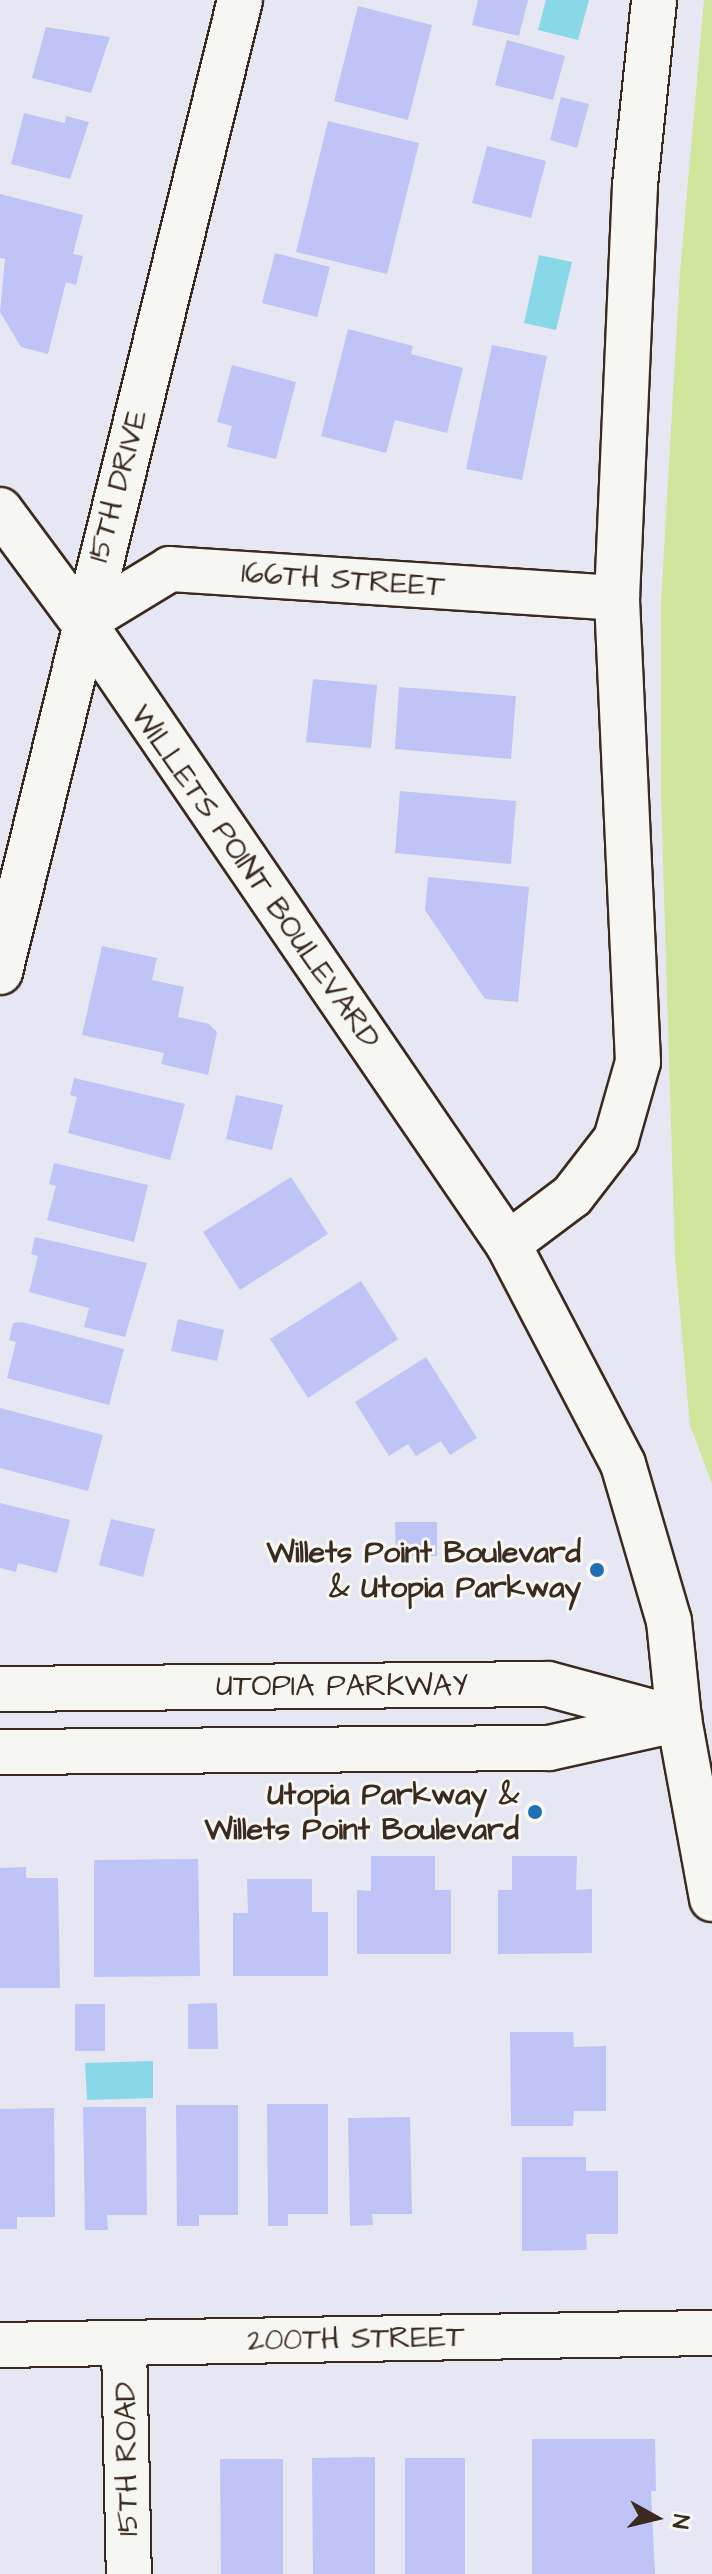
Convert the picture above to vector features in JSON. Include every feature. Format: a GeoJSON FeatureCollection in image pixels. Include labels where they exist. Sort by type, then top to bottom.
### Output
{"type":"FeatureCollection","features":[{"type":"Feature","properties":{"kind":"street","name":"15TH DRIVE"},"geometry":{"type":"LineString","coordinates":[[0,972],[83,622],[240,0]]}},
{"type":"Feature","properties":{"kind":"street"},"geometry":{"type":"LineString","coordinates":[[508,1244],[572,1196],[616,1139],[638,1062],[617,598],[635,185],[654,0]]}},
{"type":"Feature","properties":{"kind":"street","name":"WILLETS POINT BOULEVARD"},"geometry":{"type":"LineString","coordinates":[[1,514],[83,622],[508,1244],[623,1464],[696,1726],[712,1899]]}},
{"type":"Feature","properties":{"kind":"street","name":"166TH STREET"},"geometry":{"type":"LineString","coordinates":[[83,622],[170,569],[617,598]]}},
{"type":"Feature","properties":{"kind":"street","name":"UTOPIA PARKWAY"},"geometry":{"type":"LineString","coordinates":[[0,1689],[548,1684],[696,1726]]}},
{"type":"Feature","properties":{"kind":"street","name":"UTOPIA PARKWAY"},"geometry":{"type":"LineString","coordinates":[[0,1752],[549,1748],[696,1726]]}},
{"type":"Feature","properties":{"kind":"street","name":"200TH STREET"},"geometry":{"type":"LineString","coordinates":[[0,2345],[712,2333]]}},
{"type":"Feature","properties":{"kind":"street","name":"15TH ROAD"},"geometry":{"type":"LineString","coordinates":[[124,2344],[129,2574]]}},
{"type":"Feature","properties":{"kind":"green space"},"geometry":{"type":"Polygon","coordinates":[[[704,0],[712,0],[712,1484],[690,1425],[675,1256],[661,795],[661,603],[680,273],[704,0]]]}},
{"type":"Feature","properties":{"kind":"water"},"geometry":{"type":"Polygon","coordinates":[[[546,0],[589,0],[578,40],[538,30],[546,0]]]}},
{"type":"Feature","properties":{"kind":"water"},"geometry":{"type":"Polygon","coordinates":[[[539,255],[572,262],[556,330],[524,323],[539,255]]]}},
{"type":"Feature","properties":{"kind":"water"},"geometry":{"type":"Polygon","coordinates":[[[153,2061],[153,2098],[87,2100],[85,2063],[153,2061]]]}},
{"type":"Feature","properties":{"kind":"building"},"geometry":{"type":"Polygon","coordinates":[[[478,0],[528,0],[519,36],[472,25],[478,0]]]}},
{"type":"Feature","properties":{"kind":"building"},"geometry":{"type":"Polygon","coordinates":[[[358,6],[432,25],[408,120],[334,101],[358,6]]]}},
{"type":"Feature","properties":{"kind":"building"},"geometry":{"type":"Polygon","coordinates":[[[46,27],[110,37],[91,93],[32,78],[46,27]]]}},
{"type":"Feature","properties":{"kind":"building"},"geometry":{"type":"Polygon","coordinates":[[[507,40],[565,56],[553,100],[495,85],[507,40]]]}},
{"type":"Feature","properties":{"kind":"building"},"geometry":{"type":"Polygon","coordinates":[[[561,97],[589,104],[577,148],[550,140],[561,97]]]}},
{"type":"Feature","properties":{"kind":"building"},"geometry":{"type":"Polygon","coordinates":[[[24,113],[65,123],[66,116],[89,122],[70,179],[11,164],[24,113]]]}},
{"type":"Feature","properties":{"kind":"building"},"geometry":{"type":"Polygon","coordinates":[[[328,121],[419,143],[387,274],[296,252],[328,121]]]}},
{"type":"Feature","properties":{"kind":"building"},"geometry":{"type":"Polygon","coordinates":[[[487,146],[546,161],[531,218],[472,203],[487,146]]]}},
{"type":"Feature","properties":{"kind":"building"},"geometry":{"type":"Polygon","coordinates":[[[0,194],[83,215],[73,254],[83,256],[76,285],[66,282],[48,354],[21,347],[0,312],[5,259],[0,258],[0,194]]]}},
{"type":"Feature","properties":{"kind":"building"},"geometry":{"type":"Polygon","coordinates":[[[275,253],[330,267],[317,317],[262,303],[275,253]]]}},
{"type":"Feature","properties":{"kind":"building"},"geometry":{"type":"Polygon","coordinates":[[[348,329],[413,346],[411,354],[463,368],[447,433],[395,420],[386,453],[321,436],[348,329]]]}},
{"type":"Feature","properties":{"kind":"building"},"geometry":{"type":"Polygon","coordinates":[[[492,345],[547,356],[522,480],[466,469],[492,345]]]}},
{"type":"Feature","properties":{"kind":"building"},"geometry":{"type":"Polygon","coordinates":[[[232,365],[296,382],[276,459],[227,447],[232,426],[217,422],[232,365]]]}},
{"type":"Feature","properties":{"kind":"building"},"geometry":{"type":"Polygon","coordinates":[[[313,679],[377,685],[371,748],[306,742],[313,679]]]}},
{"type":"Feature","properties":{"kind":"building"},"geometry":{"type":"Polygon","coordinates":[[[399,687],[516,696],[511,759],[395,749],[399,687]]]}},
{"type":"Feature","properties":{"kind":"building"},"geometry":{"type":"Polygon","coordinates":[[[400,791],[516,801],[511,864],[395,853],[400,791]]]}},
{"type":"Feature","properties":{"kind":"building"},"geometry":{"type":"Polygon","coordinates":[[[428,877],[529,887],[518,1002],[485,999],[425,910],[428,877]]]}},
{"type":"Feature","properties":{"kind":"building"},"geometry":{"type":"Polygon","coordinates":[[[102,946],[157,958],[152,980],[184,987],[178,1017],[209,1024],[217,1032],[208,1075],[161,1064],[164,1053],[82,1035],[102,946]]]}},
{"type":"Feature","properties":{"kind":"building"},"geometry":{"type":"Polygon","coordinates":[[[74,1078],[185,1104],[170,1160],[68,1133],[77,1097],[70,1095],[74,1078]]]}},
{"type":"Feature","properties":{"kind":"building"},"geometry":{"type":"Polygon","coordinates":[[[236,1095],[283,1105],[272,1150],[226,1139],[236,1095]]]}},
{"type":"Feature","properties":{"kind":"building"},"geometry":{"type":"Polygon","coordinates":[[[54,1163],[148,1185],[134,1242],[47,1220],[56,1186],[49,1184],[54,1163]]]}},
{"type":"Feature","properties":{"kind":"building"},"geometry":{"type":"Polygon","coordinates":[[[291,1177],[328,1234],[240,1290],[203,1232],[291,1177]]]}},
{"type":"Feature","properties":{"kind":"building"},"geometry":{"type":"Polygon","coordinates":[[[35,1237],[147,1263],[125,1337],[84,1327],[89,1308],[29,1292],[38,1256],[31,1254],[35,1237]]]}},
{"type":"Feature","properties":{"kind":"building"},"geometry":{"type":"Polygon","coordinates":[[[361,1281],[398,1339],[308,1398],[270,1339],[361,1281]]]}},
{"type":"Feature","properties":{"kind":"building"},"geometry":{"type":"Polygon","coordinates":[[[178,1319],[224,1330],[217,1361],[171,1351],[178,1319]]]}},
{"type":"Feature","properties":{"kind":"building"},"geometry":{"type":"Polygon","coordinates":[[[22,1322],[124,1349],[109,1405],[7,1378],[16,1342],[9,1340],[13,1323],[22,1322]]]}},
{"type":"Feature","properties":{"kind":"building"},"geometry":{"type":"Polygon","coordinates":[[[426,1357],[477,1438],[450,1455],[441,1441],[416,1456],[408,1444],[389,1456],[355,1402],[426,1357]]]}},
{"type":"Feature","properties":{"kind":"building"},"geometry":{"type":"Polygon","coordinates":[[[0,1408],[103,1435],[88,1491],[0,1468],[0,1408]]]}},
{"type":"Feature","properties":{"kind":"building"},"geometry":{"type":"Polygon","coordinates":[[[0,1503],[70,1520],[57,1573],[18,1563],[16,1572],[0,1568],[0,1503]]]}},
{"type":"Feature","properties":{"kind":"building"},"geometry":{"type":"Polygon","coordinates":[[[111,1519],[155,1529],[143,1577],[99,1565],[111,1519]]]}},
{"type":"Feature","properties":{"kind":"building"},"geometry":{"type":"Polygon","coordinates":[[[395,1522],[437,1522],[437,1556],[396,1556],[395,1522]]]}},
{"type":"Feature","properties":{"kind":"building"},"geometry":{"type":"Polygon","coordinates":[[[371,1856],[435,1856],[435,1890],[451,1890],[451,1954],[357,1954],[357,1890],[371,1891],[371,1856]]]}},
{"type":"Feature","properties":{"kind":"building"},"geometry":{"type":"Polygon","coordinates":[[[512,1856],[577,1856],[576,1890],[592,1889],[592,1953],[498,1954],[498,1890],[512,1890],[512,1856]]]}},
{"type":"Feature","properties":{"kind":"building"},"geometry":{"type":"Polygon","coordinates":[[[198,1859],[200,1976],[94,1977],[94,1860],[198,1859]]]}},
{"type":"Feature","properties":{"kind":"building"},"geometry":{"type":"Polygon","coordinates":[[[26,1867],[26,1878],[58,1878],[60,1988],[0,1988],[0,1868],[26,1867]]]}},
{"type":"Feature","properties":{"kind":"building"},"geometry":{"type":"Polygon","coordinates":[[[247,1879],[312,1879],[312,1912],[328,1912],[328,1976],[233,1976],[233,1913],[248,1913],[247,1879]]]}},
{"type":"Feature","properties":{"kind":"building"},"geometry":{"type":"Polygon","coordinates":[[[217,2003],[218,2049],[188,2049],[188,2004],[217,2003]]]}},
{"type":"Feature","properties":{"kind":"building"},"geometry":{"type":"Polygon","coordinates":[[[75,2004],[105,2004],[105,2051],[75,2051],[75,2004]]]}},
{"type":"Feature","properties":{"kind":"building"},"geometry":{"type":"Polygon","coordinates":[[[510,2032],[573,2032],[574,2047],[606,2046],[606,2111],[574,2111],[573,2126],[511,2126],[510,2032]]]}},
{"type":"Feature","properties":{"kind":"building"},"geometry":{"type":"Polygon","coordinates":[[[267,2104],[328,2104],[328,2214],[288,2214],[288,2226],[268,2226],[267,2104]]]}},
{"type":"Feature","properties":{"kind":"building"},"geometry":{"type":"Polygon","coordinates":[[[176,2105],[238,2105],[238,2215],[199,2215],[199,2226],[177,2226],[176,2105]]]}},
{"type":"Feature","properties":{"kind":"building"},"geometry":{"type":"Polygon","coordinates":[[[83,2107],[146,2107],[147,2215],[107,2215],[108,2230],[85,2230],[83,2107]]]}},
{"type":"Feature","properties":{"kind":"building"},"geometry":{"type":"Polygon","coordinates":[[[54,2108],[55,2217],[17,2217],[17,2229],[0,2229],[0,2109],[54,2108]]]}},
{"type":"Feature","properties":{"kind":"building"},"geometry":{"type":"Polygon","coordinates":[[[410,2117],[412,2214],[372,2214],[373,2225],[350,2226],[348,2118],[410,2117]]]}},
{"type":"Feature","properties":{"kind":"building"},"geometry":{"type":"Polygon","coordinates":[[[522,2157],[586,2157],[586,2171],[618,2171],[618,2234],[586,2234],[587,2250],[522,2251],[522,2157]]]}},
{"type":"Feature","properties":{"kind":"building"},"geometry":{"type":"Polygon","coordinates":[[[532,2439],[655,2439],[656,2491],[651,2491],[655,2574],[532,2574],[532,2439]]]}},
{"type":"Feature","properties":{"kind":"building"},"geometry":{"type":"Polygon","coordinates":[[[375,2457],[375,2574],[313,2574],[312,2458],[375,2457]]]}},
{"type":"Feature","properties":{"kind":"building"},"geometry":{"type":"Polygon","coordinates":[[[405,2458],[465,2458],[465,2574],[405,2574],[405,2458]]]}},
{"type":"Feature","properties":{"kind":"building"},"geometry":{"type":"Polygon","coordinates":[[[220,2459],[283,2459],[283,2574],[221,2574],[220,2459]]]}},
{"type":"Feature","properties":{"kind":"place","name":"Willets Point Boulevard & Utopia Parkway"},"geometry":{"type":"Point","coordinates":[597,1570]}},
{"type":"Feature","properties":{"kind":"place","name":"Utopia Parkway & Willets Point Boulevard"},"geometry":{"type":"Point","coordinates":[535,1812]}}]}
